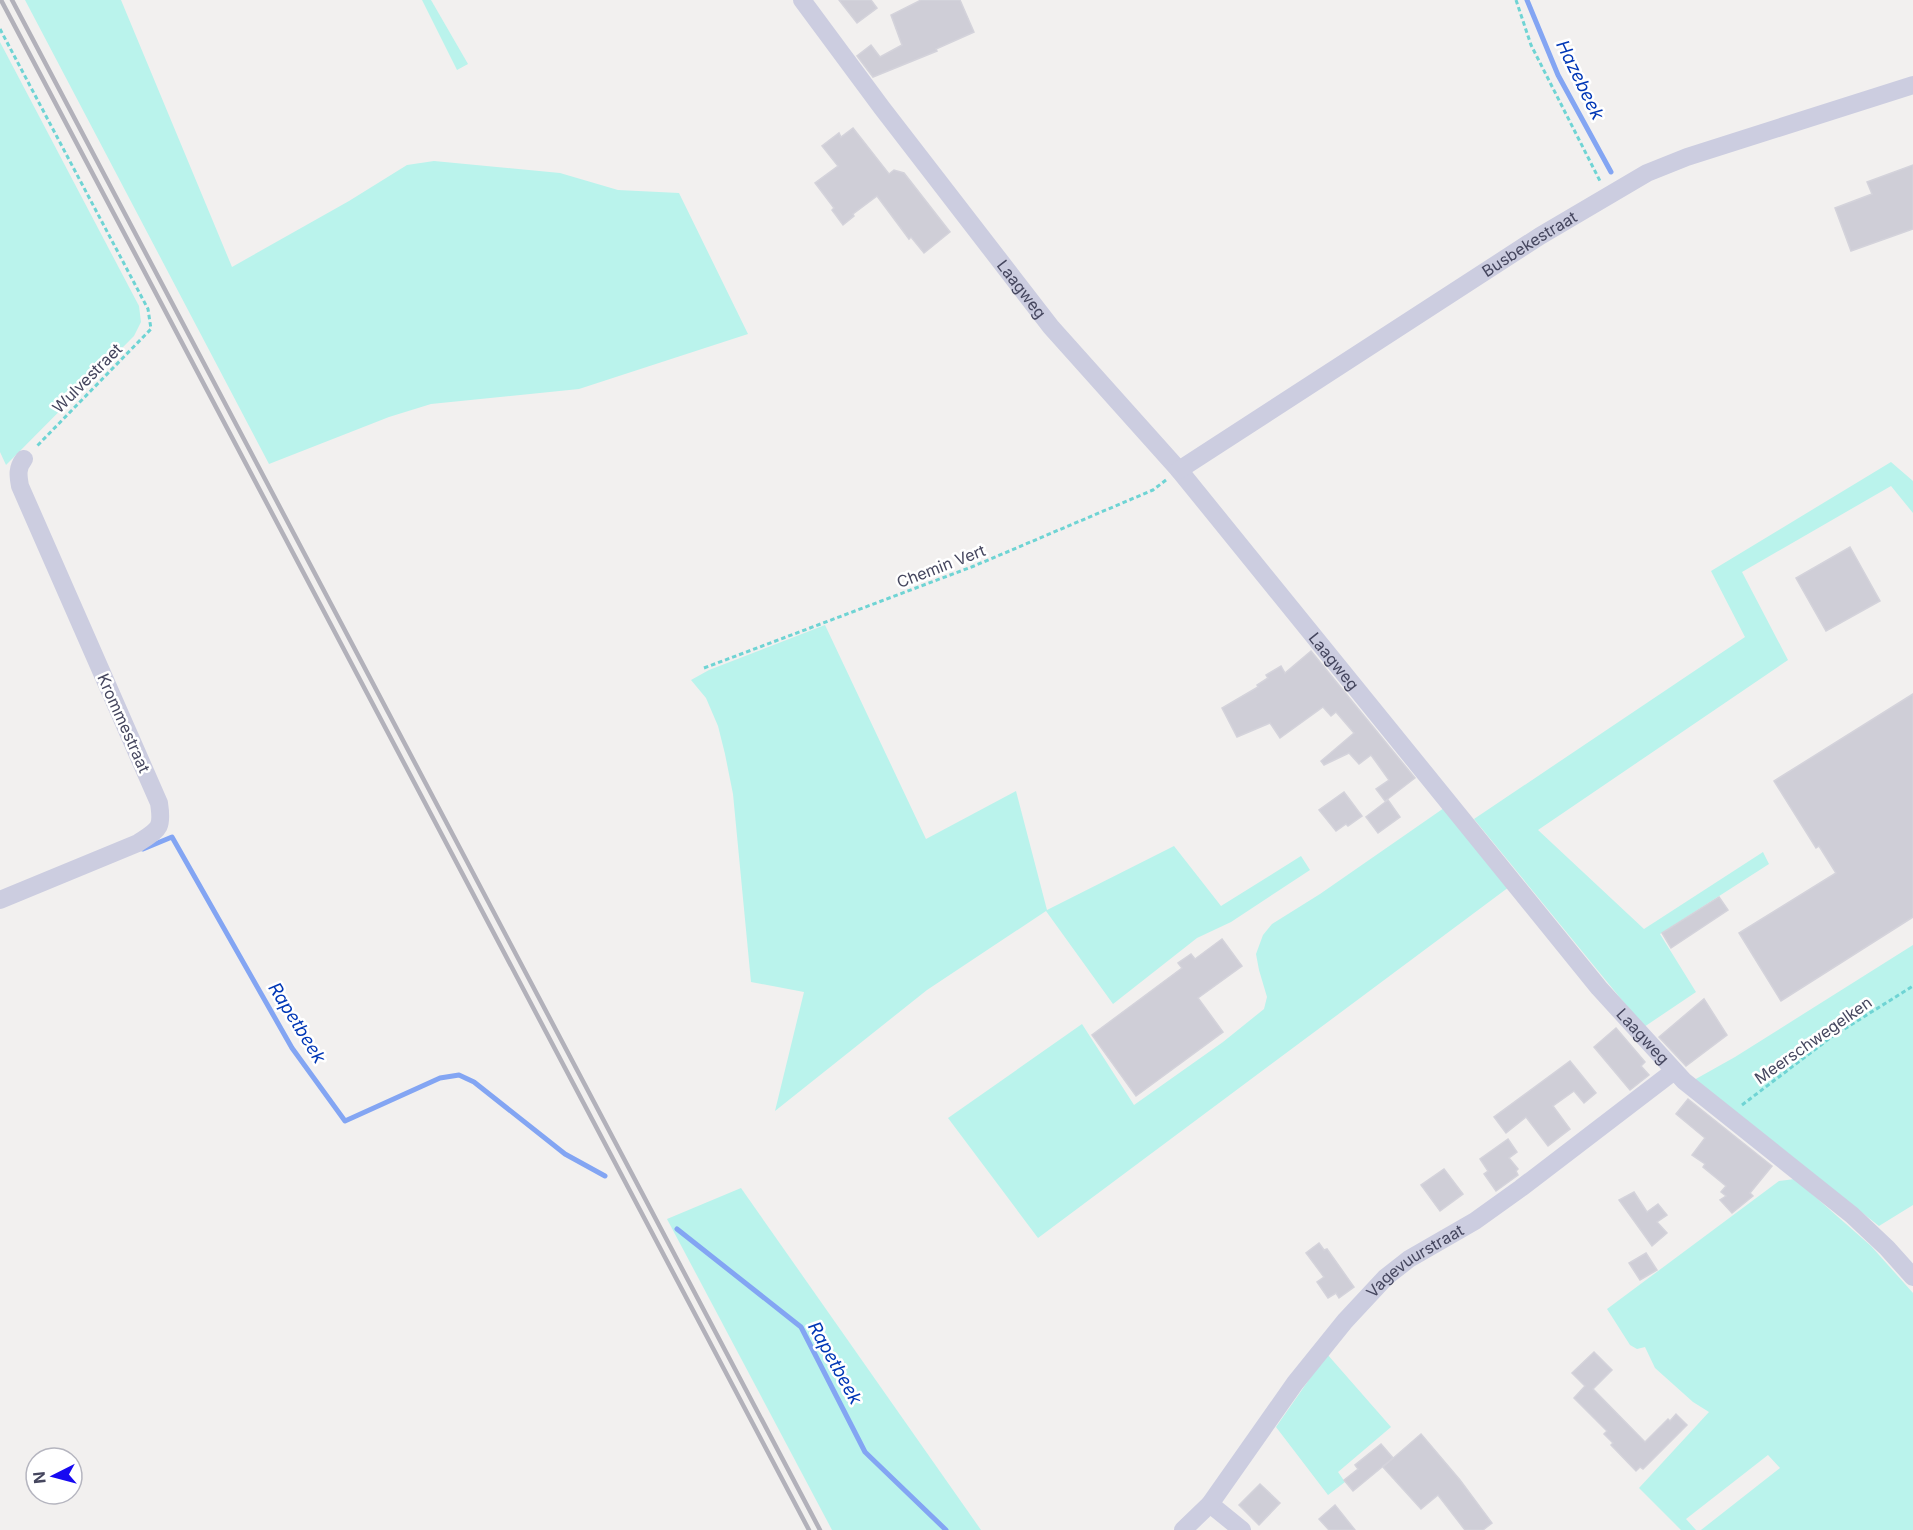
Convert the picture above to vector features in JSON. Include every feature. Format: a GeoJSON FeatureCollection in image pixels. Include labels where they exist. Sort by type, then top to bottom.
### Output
{"type":"FeatureCollection","features":[{"type":"Feature","properties":{"kind":"street","name":"Laagweg"},"geometry":{"type":"LineString","coordinates":[[802,0],[1051,327],[1179,470],[1599,988],[1684,1081],[1852,1215],[1887,1248],[1913,1277]]}},
{"type":"Feature","properties":{"kind":"street","name":"Busbekestraat"},"geometry":{"type":"LineString","coordinates":[[1179,470],[1540,236],[1647,173],[1667,164],[1913,85]]}},
{"type":"Feature","properties":{"kind":"street","name":"Krommestraat"},"geometry":{"type":"LineString","coordinates":[[0,900],[138,843],[159,829],[162,821],[159,803],[20,486],[19,466],[24,459]]}},
{"type":"Feature","properties":{"kind":"street","name":"Vagevuurstraat"},"geometry":{"type":"LineString","coordinates":[[1183,1530],[1210,1504],[1295,1383],[1345,1321],[1386,1277],[1409,1259],[1475,1221],[1512,1195],[1674,1071]]}},
{"type":"Feature","properties":{"kind":"street"},"geometry":{"type":"LineString","coordinates":[[1210,1504],[1242,1530]]}},
{"type":"Feature","properties":{"kind":"path"},"geometry":{"type":"LineString","coordinates":[[1516,0],[1531,45],[1608,196]]}},
{"type":"Feature","properties":{"kind":"path","name":"Wulvestraet"},"geometry":{"type":"LineString","coordinates":[[0,29],[148,309],[151,329],[24,459]]}},
{"type":"Feature","properties":{"kind":"path","name":"Chemin Vert"},"geometry":{"type":"LineString","coordinates":[[704,668],[974,566],[1153,490],[1179,470]]}},
{"type":"Feature","properties":{"kind":"path","name":"Meerschwegelken"},"geometry":{"type":"LineString","coordinates":[[1729,1116],[1830,1038],[1913,986]]}},
{"type":"Feature","properties":{"kind":"shaded area"},"geometry":{"type":"Polygon","coordinates":[[[25,0],[121,0],[232,267],[349,201],[407,165],[434,161],[560,173],[618,190],[679,193],[748,334],[579,389],[431,404],[389,417],[269,464],[25,0]]]}},
{"type":"Feature","properties":{"kind":"shaded area"},"geometry":{"type":"Polygon","coordinates":[[[422,0],[431,0],[468,64],[457,70],[422,0]]]}},
{"type":"Feature","properties":{"kind":"shaded area"},"geometry":{"type":"Polygon","coordinates":[[[0,42],[139,306],[141,322],[134,336],[6,465],[0,452],[0,42]]]}},
{"type":"Feature","properties":{"kind":"shaded area"},"geometry":{"type":"Polygon","coordinates":[[[1891,462],[1913,481],[1913,513],[1891,486],[1742,572],[1788,660],[1538,830],[1644,929],[1763,852],[1769,864],[1660,934],[1696,992],[1644,1027],[1474,819],[1745,637],[1711,571],[1891,462]]]}},
{"type":"Feature","properties":{"kind":"shaded area"},"geometry":{"type":"Polygon","coordinates":[[[825,625],[926,839],[1016,791],[1047,910],[1174,846],[1221,906],[1301,856],[1310,870],[1231,922],[1197,938],[1113,1004],[1046,911],[927,990],[775,1111],[804,992],[751,982],[733,794],[718,726],[706,698],[691,680],[709,670],[825,625]]]}},
{"type":"Feature","properties":{"kind":"shaded area"},"geometry":{"type":"Polygon","coordinates":[[[1444,808],[1509,887],[1038,1238],[948,1118],[1082,1024],[1134,1105],[1223,1042],[1264,1009],[1267,997],[1256,954],[1263,935],[1272,924],[1320,894],[1444,808]]]}},
{"type":"Feature","properties":{"kind":"shaded area"},"geometry":{"type":"Polygon","coordinates":[[[1913,945],[1913,1205],[1879,1226],[1694,1080],[1735,1057],[1913,945]]]}},
{"type":"Feature","properties":{"kind":"shaded area"},"geometry":{"type":"Polygon","coordinates":[[[1795,1179],[1871,1246],[1913,1293],[1913,1530],[1701,1530],[1780,1468],[1768,1455],[1686,1519],[1696,1530],[1681,1530],[1639,1488],[1709,1412],[1693,1402],[1655,1368],[1645,1347],[1637,1349],[1630,1345],[1607,1309],[1779,1181],[1795,1179]]]}},
{"type":"Feature","properties":{"kind":"shaded area"},"geometry":{"type":"Polygon","coordinates":[[[741,1188],[981,1530],[832,1530],[667,1219],[741,1188]]]}},
{"type":"Feature","properties":{"kind":"shaded area"},"geometry":{"type":"Polygon","coordinates":[[[1327,1354],[1391,1427],[1338,1472],[1345,1482],[1328,1495],[1276,1427],[1327,1354]]]}},
{"type":"Feature","properties":{"kind":"building"},"geometry":{"type":"Polygon","coordinates":[[[839,0],[871,0],[877,8],[857,23],[839,0]]]}},
{"type":"Feature","properties":{"kind":"building"},"geometry":{"type":"Polygon","coordinates":[[[921,0],[960,0],[974,32],[936,49],[937,51],[873,77],[857,56],[871,45],[880,57],[902,45],[891,15],[921,0]]]}},
{"type":"Feature","properties":{"kind":"building"},"geometry":{"type":"Polygon","coordinates":[[[853,128],[889,174],[894,170],[904,173],[950,232],[924,253],[911,237],[909,239],[877,196],[853,214],[854,216],[843,225],[832,210],[834,208],[815,183],[838,166],[822,146],[839,133],[841,137],[853,128]]]}},
{"type":"Feature","properties":{"kind":"building"},"geometry":{"type":"Polygon","coordinates":[[[1913,165],[1913,229],[1851,251],[1835,208],[1872,194],[1867,182],[1913,165]]]}},
{"type":"Feature","properties":{"kind":"building"},"geometry":{"type":"Polygon","coordinates":[[[1850,547],[1880,601],[1826,631],[1796,578],[1850,547]]]}},
{"type":"Feature","properties":{"kind":"building"},"geometry":{"type":"Polygon","coordinates":[[[1311,651],[1415,778],[1385,801],[1376,789],[1389,780],[1371,755],[1359,764],[1349,753],[1324,765],[1321,761],[1354,733],[1336,712],[1331,716],[1323,707],[1280,738],[1270,723],[1237,737],[1222,708],[1258,687],[1257,685],[1268,678],[1266,675],[1281,666],[1285,673],[1311,651]]]}},
{"type":"Feature","properties":{"kind":"building"},"geometry":{"type":"Polygon","coordinates":[[[1913,694],[1913,917],[1781,1001],[1739,933],[1836,873],[1819,846],[1816,848],[1774,781],[1913,694]]]}},
{"type":"Feature","properties":{"kind":"building"},"geometry":{"type":"Polygon","coordinates":[[[1344,792],[1362,816],[1336,831],[1319,810],[1344,792]]]}},
{"type":"Feature","properties":{"kind":"building"},"geometry":{"type":"Polygon","coordinates":[[[1388,800],[1400,817],[1378,833],[1366,817],[1388,800]]]}},
{"type":"Feature","properties":{"kind":"building"},"geometry":{"type":"Polygon","coordinates":[[[1719,897],[1728,910],[1671,948],[1662,933],[1719,897]]]}},
{"type":"Feature","properties":{"kind":"building"},"geometry":{"type":"Polygon","coordinates":[[[1222,939],[1242,966],[1198,998],[1223,1032],[1136,1096],[1092,1035],[1182,968],[1178,963],[1191,954],[1195,959],[1222,939]]]}},
{"type":"Feature","properties":{"kind":"building"},"geometry":{"type":"Polygon","coordinates":[[[1704,999],[1727,1035],[1686,1066],[1659,1037],[1704,999]]]}},
{"type":"Feature","properties":{"kind":"building"},"geometry":{"type":"Polygon","coordinates":[[[1616,1028],[1645,1062],[1641,1066],[1649,1075],[1630,1090],[1594,1047],[1616,1028]]]}},
{"type":"Feature","properties":{"kind":"building"},"geometry":{"type":"Polygon","coordinates":[[[1570,1061],[1596,1093],[1584,1103],[1574,1091],[1553,1106],[1570,1129],[1548,1146],[1526,1117],[1506,1133],[1494,1117],[1570,1061]]]}},
{"type":"Feature","properties":{"kind":"building"},"geometry":{"type":"Polygon","coordinates":[[[1688,1099],[1772,1166],[1750,1193],[1753,1196],[1732,1213],[1720,1200],[1726,1196],[1721,1192],[1726,1186],[1703,1167],[1705,1164],[1692,1155],[1705,1138],[1676,1114],[1688,1099]]]}},
{"type":"Feature","properties":{"kind":"building"},"geometry":{"type":"Polygon","coordinates":[[[1508,1139],[1517,1152],[1509,1158],[1518,1169],[1516,1171],[1518,1175],[1496,1191],[1484,1174],[1488,1171],[1480,1159],[1508,1139]]]}},
{"type":"Feature","properties":{"kind":"building"},"geometry":{"type":"Polygon","coordinates":[[[1444,1169],[1463,1194],[1440,1211],[1421,1185],[1444,1169]]]}},
{"type":"Feature","properties":{"kind":"building"},"geometry":{"type":"Polygon","coordinates":[[[1634,1192],[1647,1212],[1658,1204],[1667,1215],[1657,1222],[1667,1233],[1652,1246],[1619,1200],[1634,1192]]]}},
{"type":"Feature","properties":{"kind":"building"},"geometry":{"type":"Polygon","coordinates":[[[1319,1243],[1324,1250],[1327,1249],[1354,1287],[1339,1298],[1336,1293],[1328,1298],[1317,1282],[1324,1277],[1306,1253],[1319,1243]]]}},
{"type":"Feature","properties":{"kind":"building"},"geometry":{"type":"Polygon","coordinates":[[[1646,1253],[1657,1270],[1640,1280],[1629,1263],[1646,1253]]]}},
{"type":"Feature","properties":{"kind":"building"},"geometry":{"type":"Polygon","coordinates":[[[1594,1352],[1612,1370],[1593,1389],[1645,1442],[1676,1414],[1687,1425],[1643,1469],[1640,1467],[1636,1471],[1611,1445],[1613,1443],[1604,1434],[1607,1431],[1574,1398],[1585,1386],[1572,1373],[1594,1352]]]}},
{"type":"Feature","properties":{"kind":"building"},"geometry":{"type":"Polygon","coordinates":[[[1421,1434],[1460,1480],[1492,1523],[1483,1530],[1465,1530],[1438,1495],[1421,1509],[1383,1467],[1421,1434]]]}},
{"type":"Feature","properties":{"kind":"building"},"geometry":{"type":"Polygon","coordinates":[[[1381,1444],[1393,1458],[1353,1491],[1344,1480],[1358,1469],[1355,1465],[1381,1444]]]}},
{"type":"Feature","properties":{"kind":"building"},"geometry":{"type":"Polygon","coordinates":[[[1260,1484],[1280,1503],[1259,1525],[1239,1505],[1260,1484]]]}},
{"type":"Feature","properties":{"kind":"building"},"geometry":{"type":"Polygon","coordinates":[[[1335,1505],[1355,1530],[1329,1530],[1319,1519],[1335,1505]]]}},
{"type":"Feature","properties":{"kind":"waterway","name":"Hazebeek"},"geometry":{"type":"LineString","coordinates":[[1527,0],[1558,75],[1611,172]]}},
{"type":"Feature","properties":{"kind":"waterway","name":"Rapetbeek"},"geometry":{"type":"LineString","coordinates":[[143,849],[172,837],[292,1048],[345,1121],[440,1078],[459,1075],[474,1082],[565,1154],[605,1176]]}},
{"type":"Feature","properties":{"kind":"waterway","name":"Rapetbeek"},"geometry":{"type":"LineString","coordinates":[[677,1229],[801,1327],[865,1452],[946,1530]]}},
{"type":"Feature","properties":{"kind":"railway"},"geometry":{"type":"LineString","coordinates":[[1,0],[809,1530]]}},
{"type":"Feature","properties":{"kind":"railway"},"geometry":{"type":"LineString","coordinates":[[12,0],[820,1530]]}}]}
